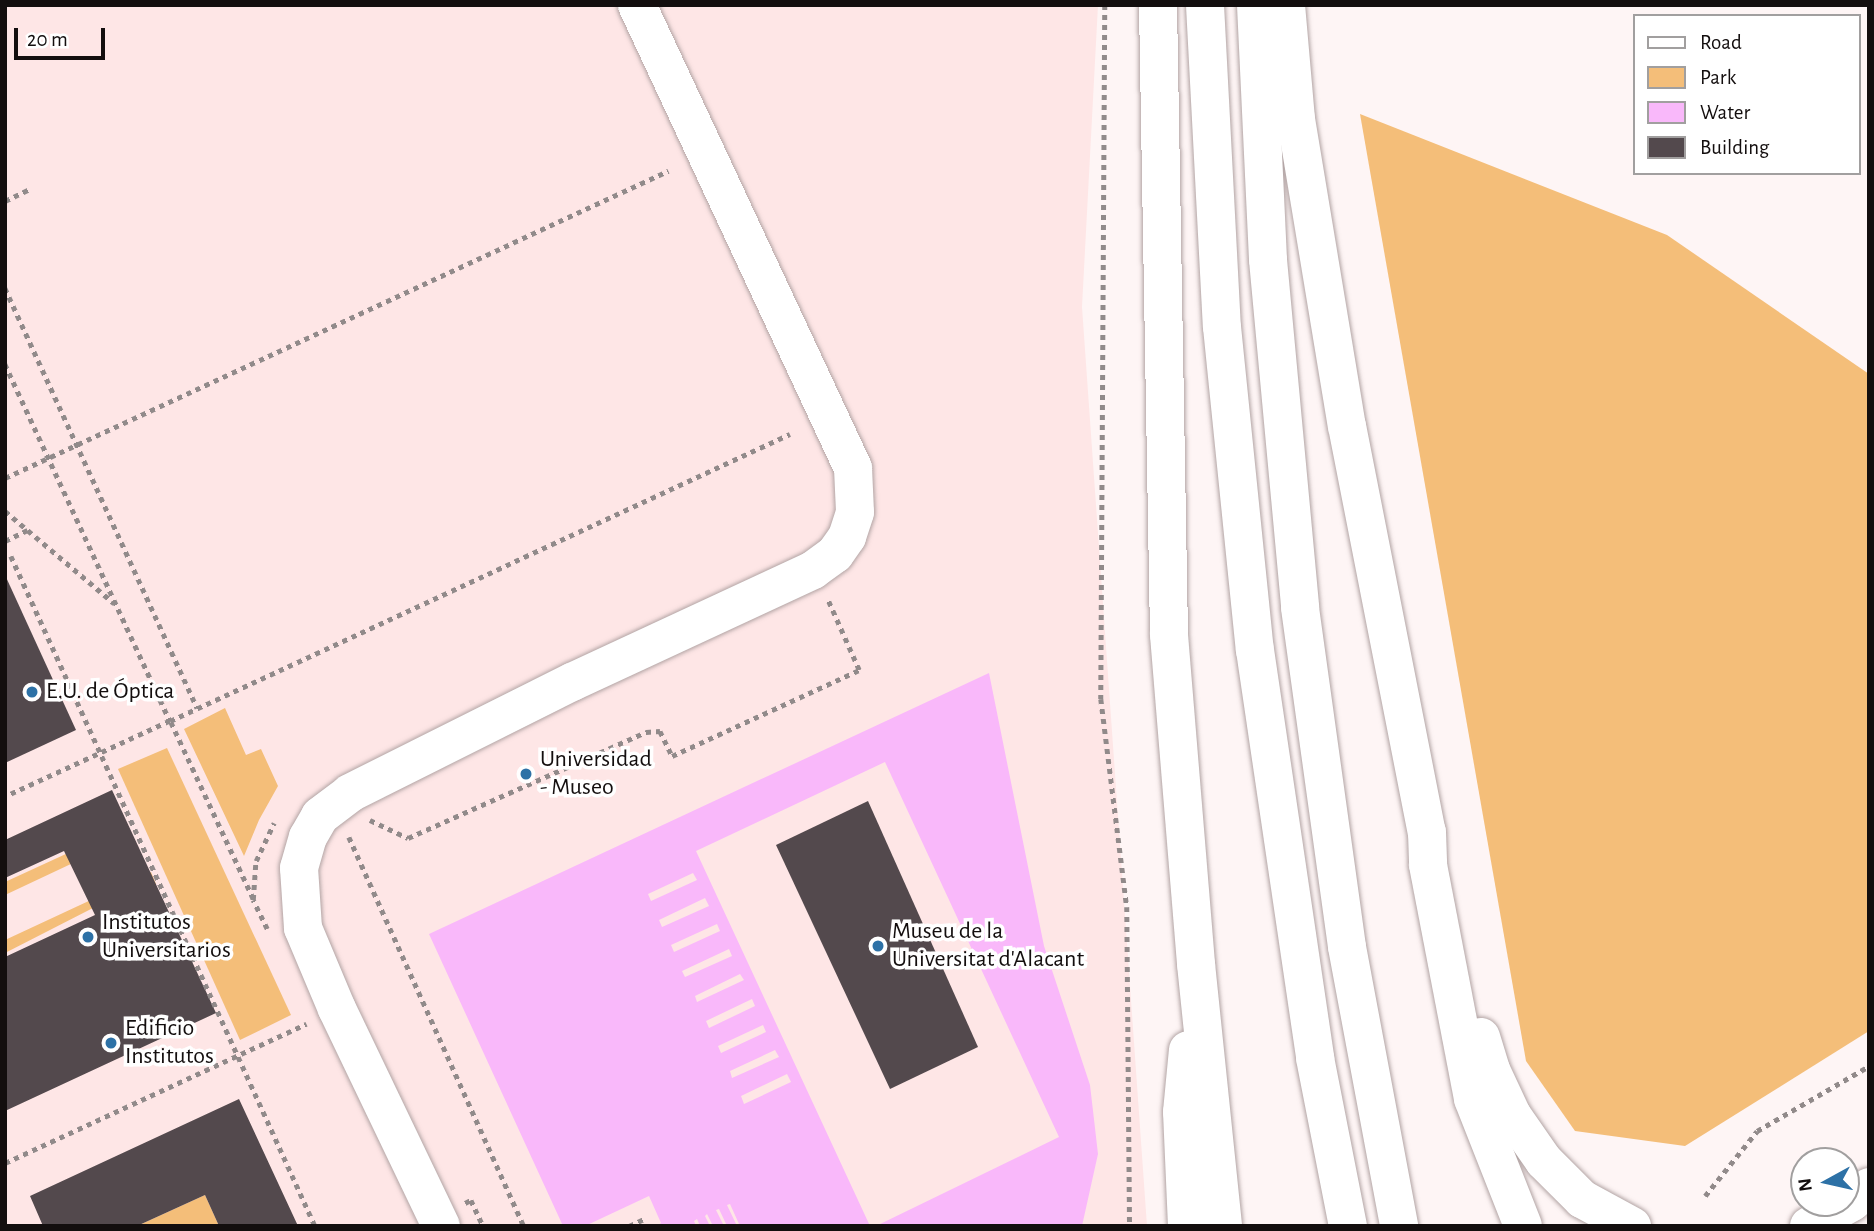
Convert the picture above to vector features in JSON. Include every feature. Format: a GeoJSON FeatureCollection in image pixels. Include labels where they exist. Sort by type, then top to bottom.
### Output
{"type":"FeatureCollection","features":[{"type":"Feature","properties":{"kind":"main road"},"geometry":{"type":"LineString","coordinates":[[456,1215],[337,1009],[303,929],[299,868],[314,826],[320,816],[350,793],[572,682],[813,570],[835,554],[847,537],[855,513],[853,468],[637,5]]}},
{"type":"Feature","properties":{"kind":"main road"},"geometry":{"type":"LineString","coordinates":[[1158,5],[1169,635],[1196,964],[1223,1226]]}},
{"type":"Feature","properties":{"kind":"main road"},"geometry":{"type":"LineString","coordinates":[[1205,5],[1222,327],[1255,650],[1315,1058],[1349,1226]]}},
{"type":"Feature","properties":{"kind":"main road"},"geometry":{"type":"LineString","coordinates":[[1256,5],[1268,260],[1300,608],[1347,947],[1399,1226]]}},
{"type":"Feature","properties":{"kind":"main road"},"geometry":{"type":"LineString","coordinates":[[1286,5],[1296,119],[1347,426],[1427,832],[1428,865],[1474,1099],[1523,1226]]}},
{"type":"Feature","properties":{"kind":"main road"},"geometry":{"type":"LineString","coordinates":[[1427,832],[1441,864],[1477,1024],[1492,1070],[1512,1115],[1544,1161],[1582,1199],[1632,1226]]}},
{"type":"Feature","properties":{"kind":"main road"},"geometry":{"type":"LineString","coordinates":[[1186,1226],[1182,1112],[1196,964]]}},
{"type":"Feature","properties":{"kind":"main road"},"geometry":{"type":"LineString","coordinates":[[1196,964],[1208,1226]]}},
{"type":"Feature","properties":{"kind":"main road"},"geometry":{"type":"LineString","coordinates":[[1809,1226],[1853,1202],[1869,1187]]}},
{"type":"Feature","properties":{"kind":"path"},"geometry":{"type":"LineString","coordinates":[[1105,5],[1101,699],[1127,907],[1130,1226]]}},
{"type":"Feature","properties":{"kind":"path"},"geometry":{"type":"LineString","coordinates":[[5,478],[668,172]]}},
{"type":"Feature","properties":{"kind":"path"},"geometry":{"type":"LineString","coordinates":[[5,201],[30,189]]}},
{"type":"Feature","properties":{"kind":"path"},"geometry":{"type":"LineString","coordinates":[[5,288],[197,708]]}},
{"type":"Feature","properties":{"kind":"path"},"geometry":{"type":"LineString","coordinates":[[5,363],[253,900]]}},
{"type":"Feature","properties":{"kind":"path"},"geometry":{"type":"LineString","coordinates":[[5,797],[790,435]]}},
{"type":"Feature","properties":{"kind":"path"},"geometry":{"type":"LineString","coordinates":[[5,511],[117,606]]}},
{"type":"Feature","properties":{"kind":"path"},"geometry":{"type":"LineString","coordinates":[[5,541],[28,530]]}},
{"type":"Feature","properties":{"kind":"path"},"geometry":{"type":"LineString","coordinates":[[11,556],[315,1226]]}},
{"type":"Feature","properties":{"kind":"path"},"geometry":{"type":"LineString","coordinates":[[367,819],[408,838],[646,732],[660,731],[672,756],[859,670],[823,587]]}},
{"type":"Feature","properties":{"kind":"path"},"geometry":{"type":"LineString","coordinates":[[342,847],[358,827]]}},
{"type":"Feature","properties":{"kind":"path"},"geometry":{"type":"LineString","coordinates":[[349,836],[524,1226]]}},
{"type":"Feature","properties":{"kind":"path"},"geometry":{"type":"LineString","coordinates":[[5,1163],[309,1022]]}},
{"type":"Feature","properties":{"kind":"path"},"geometry":{"type":"LineString","coordinates":[[1705,1196],[1757,1131],[1869,1066]]}},
{"type":"Feature","properties":{"kind":"path"},"geometry":{"type":"LineString","coordinates":[[629,1226],[644,1219]]}},
{"type":"Feature","properties":{"kind":"shaded area"},"geometry":{"type":"Polygon","coordinates":[[[5,5],[1098,5],[1082,307],[1147,1226],[5,1226],[5,5]]]}},
{"type":"Feature","properties":{"kind":"green space"},"geometry":{"type":"Polygon","coordinates":[[[1360,114],[1667,235],[1869,374],[1869,1031],[1685,1146],[1575,1131],[1526,1061],[1360,114]]]}},
{"type":"Feature","properties":{"kind":"green space"},"geometry":{"type":"Polygon","coordinates":[[[225,708],[246,755],[261,749],[278,786],[259,820],[244,856],[184,729],[225,708]]]}},
{"type":"Feature","properties":{"kind":"green space"},"geometry":{"type":"Polygon","coordinates":[[[167,748],[291,1015],[240,1040],[118,769],[167,748]]]}},
{"type":"Feature","properties":{"kind":"green space"},"geometry":{"type":"Polygon","coordinates":[[[68,853],[73,863],[5,895],[5,882],[68,853]]]}},
{"type":"Feature","properties":{"kind":"green space"},"geometry":{"type":"Polygon","coordinates":[[[151,872],[156,884],[134,887],[5,953],[5,940],[151,872]]]}},
{"type":"Feature","properties":{"kind":"green space"},"geometry":{"type":"Polygon","coordinates":[[[205,1195],[219,1226],[137,1226],[205,1195]]]}},
{"type":"Feature","properties":{"kind":"water"},"geometry":{"type":"Polygon","coordinates":[[[989,673],[1044,946],[1090,1085],[1098,1154],[1082,1226],[876,1226],[1059,1137],[885,762],[696,851],[870,1226],[737,1226],[727,1226],[719,1209],[716,1210],[724,1226],[713,1226],[707,1214],[705,1216],[710,1226],[700,1226],[697,1219],[694,1221],[696,1226],[657,1226],[661,1223],[649,1196],[585,1226],[563,1226],[429,934],[989,673]],[[693,873],[648,894],[651,901],[697,880],[693,873]],[[705,898],[659,920],[662,927],[709,906],[705,898]],[[717,924],[671,945],[674,952],[720,931],[717,924]],[[729,949],[682,971],[685,977],[732,956],[729,949]],[[740,974],[695,996],[697,1002],[744,980],[740,974]],[[752,999],[706,1021],[709,1028],[755,1006],[752,999]],[[763,1025],[718,1046],[721,1053],[766,1032],[763,1025]],[[775,1050],[730,1071],[732,1078],[779,1057],[775,1050]],[[787,1074],[741,1096],[744,1104],[791,1082],[787,1074]],[[730,1204],[727,1205],[737,1226],[739,1224],[730,1204]]]}},
{"type":"Feature","properties":{"kind":"building","name":"E.U. de Óptica"},"geometry":{"type":"Polygon","coordinates":[[[5,575],[76,730],[5,763],[5,575]]]}},
{"type":"Feature","properties":{"kind":"building"},"geometry":{"type":"Polygon","coordinates":[[[112,790],[216,1013],[5,1111],[5,957],[95,915],[64,851],[5,878],[5,840],[112,790]]]}},
{"type":"Feature","properties":{"kind":"building","name":"Museu de la Universitat d'Alacant"},"geometry":{"type":"Polygon","coordinates":[[[868,801],[978,1047],[890,1089],[776,845],[868,801]]]}},
{"type":"Feature","properties":{"kind":"building"},"geometry":{"type":"Polygon","coordinates":[[[239,1099],[298,1226],[219,1226],[205,1195],[137,1226],[43,1226],[30,1196],[239,1099]]]}},
{"type":"Feature","properties":{"kind":"place","name":"E.U. de Óptica"},"geometry":{"type":"Point","coordinates":[32,692]}},
{"type":"Feature","properties":{"kind":"place","name":"Universidad - Museo"},"geometry":{"type":"Point","coordinates":[526,774]}},
{"type":"Feature","properties":{"kind":"place","name":"Institutos Universitarios"},"geometry":{"type":"Point","coordinates":[88,937]}},
{"type":"Feature","properties":{"kind":"place","name":"Museu de la Universitat d'Alacant"},"geometry":{"type":"Point","coordinates":[878,946]}},
{"type":"Feature","properties":{"kind":"place","name":"Edificio Institutos"},"geometry":{"type":"Point","coordinates":[111,1043]}}]}
